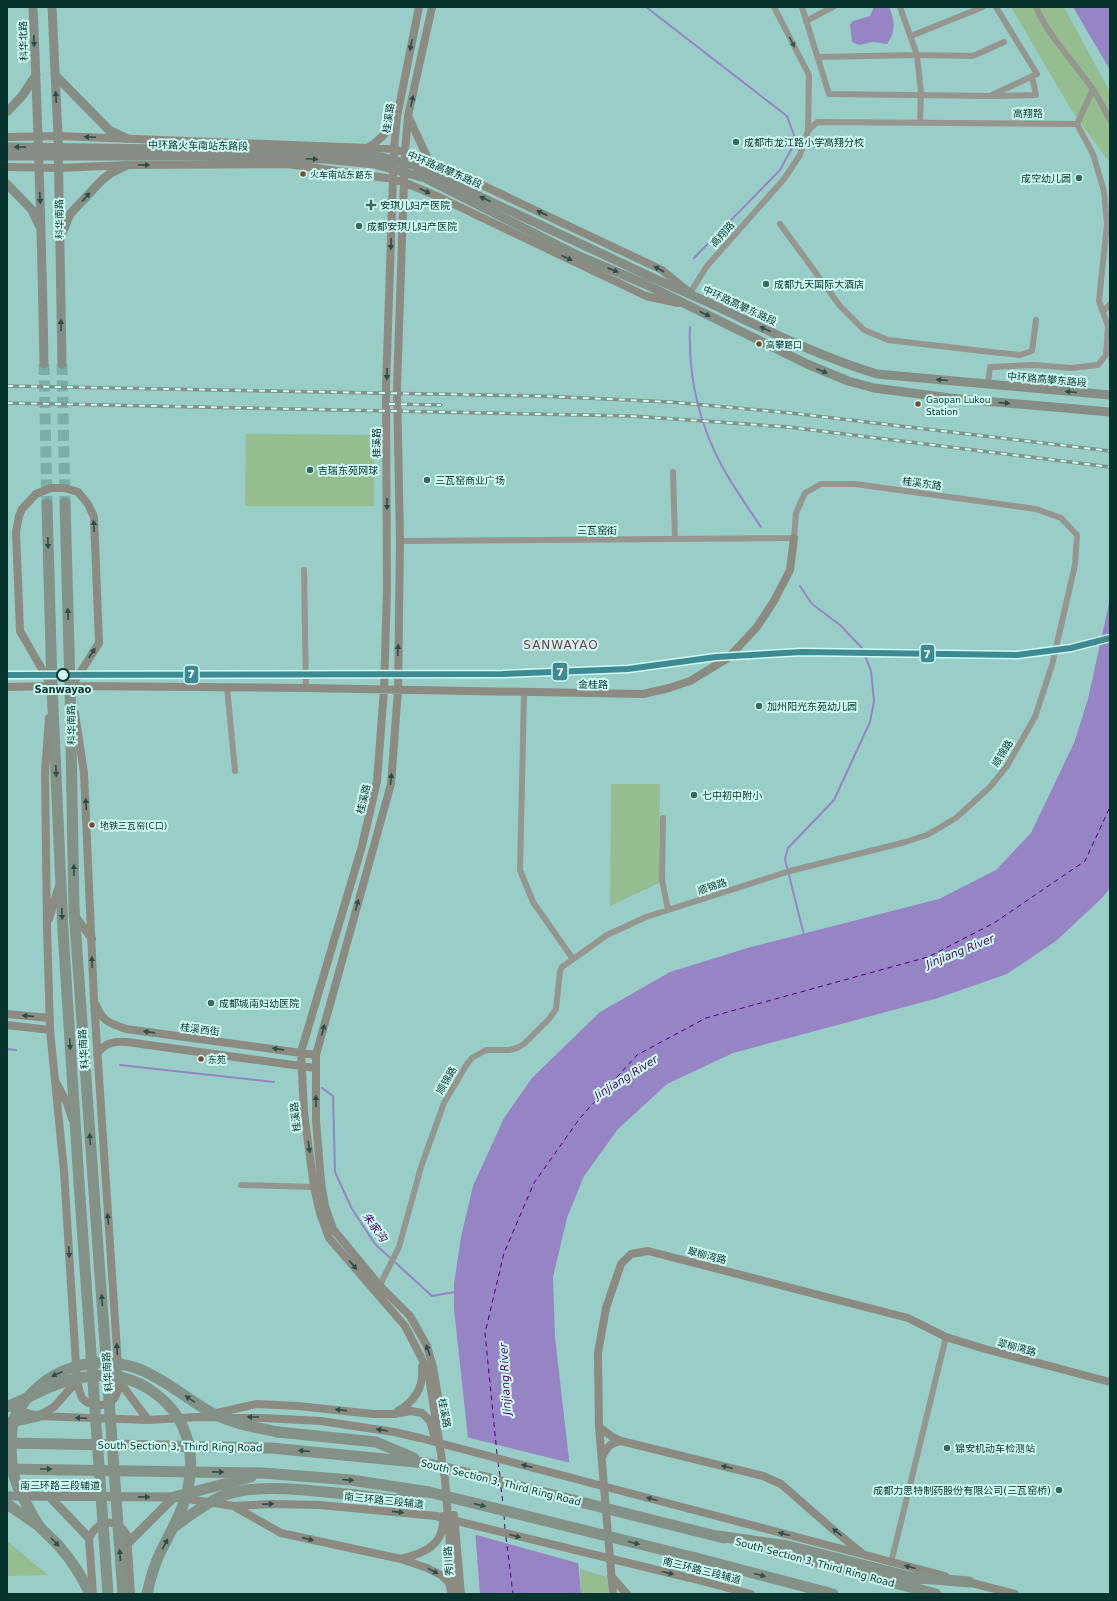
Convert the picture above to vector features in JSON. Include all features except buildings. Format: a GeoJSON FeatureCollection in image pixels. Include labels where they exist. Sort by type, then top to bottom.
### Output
{"type":"FeatureCollection","features":[{"type":"Feature","properties":{"kind":"highway","name":"科华南路"},"geometry":{"type":"LineString","coordinates":[[65,503],[75,916],[123,1594]]}},
{"type":"Feature","properties":{"kind":"highway","name":"科华南路"},"geometry":{"type":"LineString","coordinates":[[47,504],[52,686],[60,881],[79,1183],[108,1594]]}},
{"type":"Feature","properties":{"kind":"highway"},"geometry":{"type":"LineString","coordinates":[[40,1526],[15,1481],[12,1464],[14,1418],[25,1401],[38,1386],[53,1375],[73,1366],[97,1362],[119,1363],[140,1370],[213,1413],[239,1425],[278,1432],[376,1442],[426,1463]]}},
{"type":"Feature","properties":{"kind":"highway"},"geometry":{"type":"LineString","coordinates":[[7,1407],[68,1380],[91,1375],[126,1379],[145,1387],[160,1396],[173,1409],[183,1425],[190,1448],[191,1467],[187,1493],[174,1527],[159,1555],[147,1594]]}},
{"type":"Feature","properties":{"kind":"highway"},"geometry":{"type":"LineString","coordinates":[[7,1423],[38,1416]]}},
{"type":"Feature","properties":{"kind":"highway","name":"South Section 3, Third Ring Road"},"geometry":{"type":"LineString","coordinates":[[7,1443],[271,1448],[426,1463],[718,1536],[936,1594]]}},
{"type":"Feature","properties":{"kind":"highway"},"geometry":{"type":"LineString","coordinates":[[7,1469],[263,1473],[351,1480],[429,1492],[696,1558],[833,1594]]}},
{"type":"Feature","properties":{"kind":"highway"},"geometry":{"type":"LineString","coordinates":[[174,1497],[263,1473]]}},
{"type":"Feature","properties":{"kind":"highway"},"geometry":{"type":"LineString","coordinates":[[174,1527],[220,1497],[234,1493],[273,1488],[356,1495],[394,1500],[429,1492]]}},
{"type":"Feature","properties":{"kind":"highway"},"geometry":{"type":"LineString","coordinates":[[7,1504],[40,1526],[58,1545],[73,1564],[92,1594]]}},
{"type":"Feature","properties":{"kind":"highway"},"geometry":{"type":"LineString","coordinates":[[718,1536],[788,1546],[910,1577],[969,1582]]}},
{"type":"Feature","properties":{"kind":"highway"},"geometry":{"type":"LineString","coordinates":[[786,1582],[807,1594]]}},
{"type":"Feature","properties":{"kind":"main road","name":"科华北路"},"geometry":{"type":"LineString","coordinates":[[33,7],[36,75]]}},
{"type":"Feature","properties":{"kind":"main road"},"geometry":{"type":"LineString","coordinates":[[52,7],[55,75],[109,130],[126,138]]}},
{"type":"Feature","properties":{"kind":"main road","name":"桂溪路"},"geometry":{"type":"LineString","coordinates":[[419,7],[397,118],[392,179],[386,387],[387,590],[384,690],[377,780],[362,846],[301,1052],[301,1066],[304,1112],[314,1187],[320,1213],[329,1238],[378,1289],[410,1316],[427,1346],[433,1367],[448,1466],[455,1526]]}},
{"type":"Feature","properties":{"kind":"main road","name":"桂溪路"},"geometry":{"type":"LineString","coordinates":[[432,7],[408,116],[405,152],[397,387],[400,541],[398,690],[391,784],[316,1055],[315,1068],[316,1120],[321,1182],[325,1206],[333,1229],[405,1326],[421,1357],[429,1377],[445,1480],[450,1552]]}},
{"type":"Feature","properties":{"kind":"main road"},"geometry":{"type":"LineString","coordinates":[[7,112],[22,96],[36,75]]}},
{"type":"Feature","properties":{"kind":"main road","name":"科华南路"},"geometry":{"type":"LineString","coordinates":[[36,75],[38,168],[42,231],[44,364]]}},
{"type":"Feature","properties":{"kind":"main road","name":"科华南路"},"geometry":{"type":"LineString","coordinates":[[55,75],[59,168],[62,364]]}},
{"type":"Feature","properties":{"kind":"main road"},"geometry":{"type":"LineString","coordinates":[[408,116],[429,161]]}},
{"type":"Feature","properties":{"kind":"main road"},"geometry":{"type":"LineString","coordinates":[[369,148],[388,132],[397,118]]}},
{"type":"Feature","properties":{"kind":"main road"},"geometry":{"type":"LineString","coordinates":[[7,137],[58,136],[126,138],[394,149],[429,161],[662,270],[690,293]]}},
{"type":"Feature","properties":{"kind":"main road","name":"中环路火车南站东路段"},"geometry":{"type":"LineString","coordinates":[[7,147],[327,151],[381,157]]}},
{"type":"Feature","properties":{"kind":"main road","name":"中环路火车南站东路段"},"geometry":{"type":"LineString","coordinates":[[7,156],[192,156],[295,158],[326,159],[388,167]]}},
{"type":"Feature","properties":{"kind":"main road","name":"中环路高攀东路段"},"geometry":{"type":"LineString","coordinates":[[381,157],[413,165],[426,171],[646,280],[683,304],[807,364],[848,381],[874,388],[950,398],[1110,412]]}},
{"type":"Feature","properties":{"kind":"main road"},"geometry":{"type":"LineString","coordinates":[[7,167],[59,168],[127,165],[288,164],[392,179],[404,182],[646,296],[683,304]]}},
{"type":"Feature","properties":{"kind":"main road"},"geometry":{"type":"LineString","coordinates":[[59,241],[70,214],[102,180],[111,173],[127,165]]}},
{"type":"Feature","properties":{"kind":"main road","name":"中环路高攀东路段"},"geometry":{"type":"LineString","coordinates":[[388,167],[425,178],[577,255],[646,280],[690,293],[811,351],[852,367],[877,374],[1110,395]]}},
{"type":"Feature","properties":{"kind":"main road"},"geometry":{"type":"LineString","coordinates":[[7,184],[32,210],[42,231]]}},
{"type":"Feature","properties":{"kind":"main road"},"geometry":{"type":"LineString","coordinates":[[50,488],[65,488],[78,492],[88,504],[94,517],[99,643],[70,686],[84,773],[97,1054],[119,1380],[117,1395],[111,1402],[103,1406],[91,1405],[84,1400],[79,1393],[64,1171],[50,1030],[45,772],[52,686],[20,631],[16,532],[19,516],[22,509],[36,494],[50,488]]}},
{"type":"Feature","properties":{"kind":"main road","name":"金桂路"},"geometry":{"type":"LineString","coordinates":[[70,686],[306,688],[643,694],[668,688],[690,680],[728,658],[757,627],[774,602],[790,570],[794,538]]}},
{"type":"Feature","properties":{"kind":"main road"},"geometry":{"type":"LineString","coordinates":[[7,687],[52,686]]}},
{"type":"Feature","properties":{"kind":"main road"},"geometry":{"type":"LineString","coordinates":[[47,927],[60,881]]}},
{"type":"Feature","properties":{"kind":"main road"},"geometry":{"type":"LineString","coordinates":[[75,916],[92,939]]}},
{"type":"Feature","properties":{"kind":"main road","name":"桂溪西街"},"geometry":{"type":"LineString","coordinates":[[94,1001],[102,1018],[126,1029],[316,1055]]}},
{"type":"Feature","properties":{"kind":"main road"},"geometry":{"type":"LineString","coordinates":[[7,1014],[50,1018]]}},
{"type":"Feature","properties":{"kind":"main road"},"geometry":{"type":"LineString","coordinates":[[7,1025],[50,1030]]}},
{"type":"Feature","properties":{"kind":"main road"},"geometry":{"type":"LineString","coordinates":[[97,1054],[103,1046],[112,1041],[315,1068]]}},
{"type":"Feature","properties":{"kind":"main road"},"geometry":{"type":"LineString","coordinates":[[54,1080],[67,1102],[76,1135]]}},
{"type":"Feature","properties":{"kind":"main road"},"geometry":{"type":"LineString","coordinates":[[88,1110],[100,1092]]}},
{"type":"Feature","properties":{"kind":"main road","name":"翠柳湾路"},"geometry":{"type":"LineString","coordinates":[[613,1594],[599,1427],[598,1353],[606,1308],[621,1264],[631,1254],[648,1250],[908,1318],[946,1337],[985,1349],[1110,1382]]}},
{"type":"Feature","properties":{"kind":"main road"},"geometry":{"type":"LineString","coordinates":[[394,1414],[405,1406],[418,1393],[423,1377],[421,1357]]}},
{"type":"Feature","properties":{"kind":"main road"},"geometry":{"type":"LineString","coordinates":[[119,1380],[148,1420]]}},
{"type":"Feature","properties":{"kind":"main road"},"geometry":{"type":"LineString","coordinates":[[38,1416],[54,1407],[78,1381]]}},
{"type":"Feature","properties":{"kind":"main road"},"geometry":{"type":"LineString","coordinates":[[198,1417],[256,1404],[298,1406],[373,1414],[394,1414],[411,1411],[422,1413],[430,1421],[438,1454],[444,1527],[440,1539],[429,1548],[415,1556],[401,1559]]}},
{"type":"Feature","properties":{"kind":"main road"},"geometry":{"type":"LineString","coordinates":[[7,1407],[38,1416],[148,1420],[198,1417],[263,1418],[321,1421],[394,1432],[867,1557],[1015,1594]]}},
{"type":"Feature","properties":{"kind":"main road"},"geometry":{"type":"LineString","coordinates":[[599,1427],[621,1441],[763,1476],[781,1484],[867,1557]]}},
{"type":"Feature","properties":{"kind":"main road"},"geometry":{"type":"LineString","coordinates":[[601,1459],[607,1446],[613,1442],[621,1441]]}},
{"type":"Feature","properties":{"kind":"main road","name":"南三环路三段辅道"},"geometry":{"type":"LineString","coordinates":[[7,1496],[174,1497],[234,1506],[320,1504],[436,1516],[750,1594]]}},
{"type":"Feature","properties":{"kind":"main road"},"geometry":{"type":"LineString","coordinates":[[49,1496],[89,1538]]}},
{"type":"Feature","properties":{"kind":"main road"},"geometry":{"type":"LineString","coordinates":[[129,1542],[174,1497]]}},
{"type":"Feature","properties":{"kind":"main road"},"geometry":{"type":"LineString","coordinates":[[234,1506],[281,1533],[401,1559],[427,1568],[441,1575],[448,1583],[453,1594]]}},
{"type":"Feature","properties":{"kind":"main road"},"geometry":{"type":"LineString","coordinates":[[92,1594],[89,1538],[93,1530],[100,1524],[108,1523],[117,1524],[127,1535],[129,1542],[132,1594]]}},
{"type":"Feature","properties":{"kind":"main road","name":"秀川路"},"geometry":{"type":"LineString","coordinates":[[455,1526],[461,1594]]}},
{"type":"Feature","properties":{"kind":"main road","name":"秀川路"},"geometry":{"type":"LineString","coordinates":[[450,1552],[453,1594]]}},
{"type":"Feature","properties":{"kind":"main road"},"geometry":{"type":"LineString","coordinates":[[611,1576],[627,1594]]}},
{"type":"Feature","properties":{"kind":"street"},"geometry":{"type":"LineString","coordinates":[[774,7],[809,75],[808,131]]}},
{"type":"Feature","properties":{"kind":"street"},"geometry":{"type":"LineString","coordinates":[[802,7],[829,94],[990,96],[1036,95],[1032,76]]}},
{"type":"Feature","properties":{"kind":"street"},"geometry":{"type":"LineString","coordinates":[[806,21],[833,7]]}},
{"type":"Feature","properties":{"kind":"street"},"geometry":{"type":"LineString","coordinates":[[900,7],[917,55],[920,95],[920,123]]}},
{"type":"Feature","properties":{"kind":"street"},"geometry":{"type":"LineString","coordinates":[[911,36],[983,7]]}},
{"type":"Feature","properties":{"kind":"street"},"geometry":{"type":"LineString","coordinates":[[990,96],[1037,74],[996,7]]}},
{"type":"Feature","properties":{"kind":"street"},"geometry":{"type":"LineString","coordinates":[[1036,7],[1040,16],[1060,47],[1093,89],[1110,120]]}},
{"type":"Feature","properties":{"kind":"street"},"geometry":{"type":"LineString","coordinates":[[817,57],[917,55],[973,56],[1004,42]]}},
{"type":"Feature","properties":{"kind":"street"},"geometry":{"type":"LineString","coordinates":[[988,384],[990,367],[1034,365],[1071,368],[1098,365],[1106,355],[1108,326],[1099,301],[1107,224],[1104,191],[1093,154],[1077,124],[1093,89]]}},
{"type":"Feature","properties":{"kind":"street","name":"高翔路"},"geometry":{"type":"LineString","coordinates":[[690,293],[706,266],[784,179],[800,155],[808,131],[817,122],[1077,124]]}},
{"type":"Feature","properties":{"kind":"street"},"geometry":{"type":"LineString","coordinates":[[780,224],[840,306],[864,330],[888,340],[1020,354],[1032,351],[1036,320]]}},
{"type":"Feature","properties":{"kind":"street"},"geometry":{"type":"LineString","coordinates":[[1103,312],[1110,304]]}},
{"type":"Feature","properties":{"kind":"street"},"geometry":{"type":"LineString","coordinates":[[673,472],[675,539]]}},
{"type":"Feature","properties":{"kind":"street","name":"桂溪东路"},"geometry":{"type":"LineString","coordinates":[[794,538],[796,513],[805,493],[822,484],[855,484],[1036,509],[1061,518],[1077,535]]}},
{"type":"Feature","properties":{"kind":"street","name":"顺锦路"},"geometry":{"type":"LineString","coordinates":[[378,1289],[400,1247],[421,1167],[444,1103],[472,1058],[486,1050],[508,1050],[517,1048],[524,1044],[549,1019],[556,1009],[560,971],[562,967],[607,935],[646,917],[783,873],[902,844],[926,835],[956,818],[990,787],[1007,766],[1035,717],[1052,665],[1075,565],[1077,535]]}},
{"type":"Feature","properties":{"kind":"street","name":"三瓦窑街"},"geometry":{"type":"LineString","coordinates":[[400,541],[794,538]]}},
{"type":"Feature","properties":{"kind":"street"},"geometry":{"type":"LineString","coordinates":[[304,570],[306,688]]}},
{"type":"Feature","properties":{"kind":"street"},"geometry":{"type":"LineString","coordinates":[[227,688],[235,771]]}},
{"type":"Feature","properties":{"kind":"street"},"geometry":{"type":"LineString","coordinates":[[524,692],[520,870],[533,902],[573,959]]}},
{"type":"Feature","properties":{"kind":"street"},"geometry":{"type":"LineString","coordinates":[[663,818],[662,880],[668,910]]}},
{"type":"Feature","properties":{"kind":"street"},"geometry":{"type":"LineString","coordinates":[[241,1185],[314,1187]]}},
{"type":"Feature","properties":{"kind":"street"},"geometry":{"type":"LineString","coordinates":[[891,1562],[946,1337]]}},
{"type":"Feature","properties":{"kind":"green space"},"geometry":{"type":"Polygon","coordinates":[[[1011,7],[1064,7],[1110,92],[1110,163],[1072,111],[1011,7]]]}},
{"type":"Feature","properties":{"kind":"green space","name":"吉瑞东苑网球"},"geometry":{"type":"Polygon","coordinates":[[[246,434],[374,435],[374,506],[245,506],[246,434]]]}},
{"type":"Feature","properties":{"kind":"green space"},"geometry":{"type":"Polygon","coordinates":[[[611,784],[660,784],[659,883],[610,906],[611,784]]]}},
{"type":"Feature","properties":{"kind":"green space"},"geometry":{"type":"Polygon","coordinates":[[[7,1541],[48,1575],[7,1576],[7,1541]]]}},
{"type":"Feature","properties":{"kind":"green space"},"geometry":{"type":"Polygon","coordinates":[[[580,1569],[607,1577],[609,1594],[581,1594],[580,1569]]]}},
{"type":"Feature","properties":{"kind":"water"},"geometry":{"type":"Polygon","coordinates":[[[874,7],[889,7],[894,26],[892,35],[887,44],[873,42],[859,45],[852,42],[850,25],[853,21],[870,16],[874,7]]]}},
{"type":"Feature","properties":{"kind":"water"},"geometry":{"type":"Polygon","coordinates":[[[1073,7],[1110,7],[1110,70],[1073,7]]]}},
{"type":"Feature","properties":{"kind":"water","name":"Jinjiang River"},"geometry":{"type":"Polygon","coordinates":[[[1110,599],[1110,888],[1102,898],[1056,941],[1007,974],[938,998],[733,1053],[667,1084],[618,1129],[584,1176],[567,1218],[553,1277],[555,1337],[569,1460],[581,1594],[480,1594],[468,1438],[454,1309],[454,1284],[461,1237],[473,1186],[504,1118],[532,1078],[600,1012],[670,972],[751,947],[939,899],[996,870],[1031,833],[1074,743],[1088,699],[1110,599]]]}},
{"type":"Feature","properties":{"kind":"pier"},"geometry":{"type":"Polygon","coordinates":[[[466,1437],[571,1463],[581,1564],[473,1534],[466,1437]]]}},
{"type":"Feature","properties":{"kind":"waterway"},"geometry":{"type":"LineString","coordinates":[[646,7],[787,116],[794,135],[792,148],[780,170],[694,258]]}},
{"type":"Feature","properties":{"kind":"waterway"},"geometry":{"type":"LineString","coordinates":[[690,327],[693,382],[701,417],[707,434],[727,475],[761,527]]}},
{"type":"Feature","properties":{"kind":"waterway"},"geometry":{"type":"LineString","coordinates":[[800,586],[812,604],[840,625],[862,648],[871,671],[874,701],[870,722],[834,800],[788,848],[785,859],[804,935]]}},
{"type":"Feature","properties":{"kind":"waterway","name":"朱家沟"},"geometry":{"type":"LineString","coordinates":[[7,1049],[16,1050]]}},
{"type":"Feature","properties":{"kind":"waterway","name":"朱家沟"},"geometry":{"type":"LineString","coordinates":[[120,1065],[274,1082]]}},
{"type":"Feature","properties":{"kind":"waterway","name":"朱家沟"},"geometry":{"type":"LineString","coordinates":[[322,1088],[333,1096],[335,1172],[352,1209],[375,1244],[432,1296],[455,1292]]}},
{"type":"Feature","properties":{"kind":"ferry route"},"geometry":{"type":"LineString","coordinates":[[497,1454],[485,1333],[504,1253],[534,1183],[580,1118],[637,1055],[706,1018],[928,957],[994,923],[1085,861],[1110,807]]}},
{"type":"Feature","properties":{"kind":"ferry route"},"geometry":{"type":"LineString","coordinates":[[498,1462],[500,1476]]}},
{"type":"Feature","properties":{"kind":"ferry route"},"geometry":{"type":"LineString","coordinates":[[501,1487],[503,1504]]}},
{"type":"Feature","properties":{"kind":"ferry route"},"geometry":{"type":"LineString","coordinates":[[504,1515],[505,1530]]}},
{"type":"Feature","properties":{"kind":"ferry route"},"geometry":{"type":"LineString","coordinates":[[506,1537],[513,1594]]}},
{"type":"Feature","properties":{"kind":"tunnel"},"geometry":{"type":"LineString","coordinates":[[44,364],[47,504]]}},
{"type":"Feature","properties":{"kind":"tunnel"},"geometry":{"type":"LineString","coordinates":[[62,364],[65,503]]}},
{"type":"Feature","properties":{"kind":"railway"},"geometry":{"type":"LineString","coordinates":[[7,386],[541,396],[671,402],[791,413],[1110,451]]}},
{"type":"Feature","properties":{"kind":"railway"},"geometry":{"type":"LineString","coordinates":[[7,403],[631,416],[788,427],[1110,467]]}},
{"type":"Feature","properties":{"kind":"railway"},"geometry":{"type":"LineString","coordinates":[[389,404],[441,405]]}},
{"type":"Feature","properties":{"kind":"transit line","name":"7"},"geometry":{"type":"LineString","coordinates":[[7,675],[503,674],[628,669],[716,657],[802,652],[1017,655],[1071,648],[1110,638]]}},
{"type":"Feature","properties":{"kind":"place","name":"成都市龙江路小学高翔分校"},"geometry":{"type":"Point","coordinates":[736,142]}},
{"type":"Feature","properties":{"kind":"place","name":"火车南站东路东"},"geometry":{"type":"Point","coordinates":[303,174]}},
{"type":"Feature","properties":{"kind":"place","name":"成空幼儿园"},"geometry":{"type":"Point","coordinates":[1079,178]}},
{"type":"Feature","properties":{"kind":"place","name":"安琪儿妇产医院"},"geometry":{"type":"Point","coordinates":[371,205]}},
{"type":"Feature","properties":{"kind":"place","name":"成都安琪儿妇产医院"},"geometry":{"type":"Point","coordinates":[359,226]}},
{"type":"Feature","properties":{"kind":"place","name":"成都九天国际大酒店"},"geometry":{"type":"Point","coordinates":[766,284]}},
{"type":"Feature","properties":{"kind":"place","name":"高攀路口"},"geometry":{"type":"Point","coordinates":[759,344]}},
{"type":"Feature","properties":{"kind":"place","name":"Gaopan Lukou Station"},"geometry":{"type":"Point","coordinates":[918,404]}},
{"type":"Feature","properties":{"kind":"place","name":"吉瑞东苑网球"},"geometry":{"type":"Point","coordinates":[310,470]}},
{"type":"Feature","properties":{"kind":"place","name":"三瓦窑商业广场"},"geometry":{"type":"Point","coordinates":[427,480]}},
{"type":"Feature","properties":{"kind":"place","name":"Sanwayao"},"geometry":{"type":"Point","coordinates":[63,675]}},
{"type":"Feature","properties":{"kind":"place","name":"加州阳光东苑幼儿园"},"geometry":{"type":"Point","coordinates":[759,706]}},
{"type":"Feature","properties":{"kind":"place","name":"七中初中附小"},"geometry":{"type":"Point","coordinates":[694,795]}},
{"type":"Feature","properties":{"kind":"place","name":"地铁三瓦窑(C口)"},"geometry":{"type":"Point","coordinates":[92,825]}},
{"type":"Feature","properties":{"kind":"place","name":"成都城南妇幼医院"},"geometry":{"type":"Point","coordinates":[211,1003]}},
{"type":"Feature","properties":{"kind":"place","name":"东苑"},"geometry":{"type":"Point","coordinates":[201,1059]}},
{"type":"Feature","properties":{"kind":"place","name":"锦安机动车检测站"},"geometry":{"type":"Point","coordinates":[947,1448]}},
{"type":"Feature","properties":{"kind":"place","name":"成都力思特制药股份有限公司(三瓦窑桥)"},"geometry":{"type":"Point","coordinates":[1059,1490]}},
{"type":"Feature","properties":{"kind":"district","name":"SANWAYAO"},"geometry":{"type":"Point","coordinates":[561,645]}}]}
